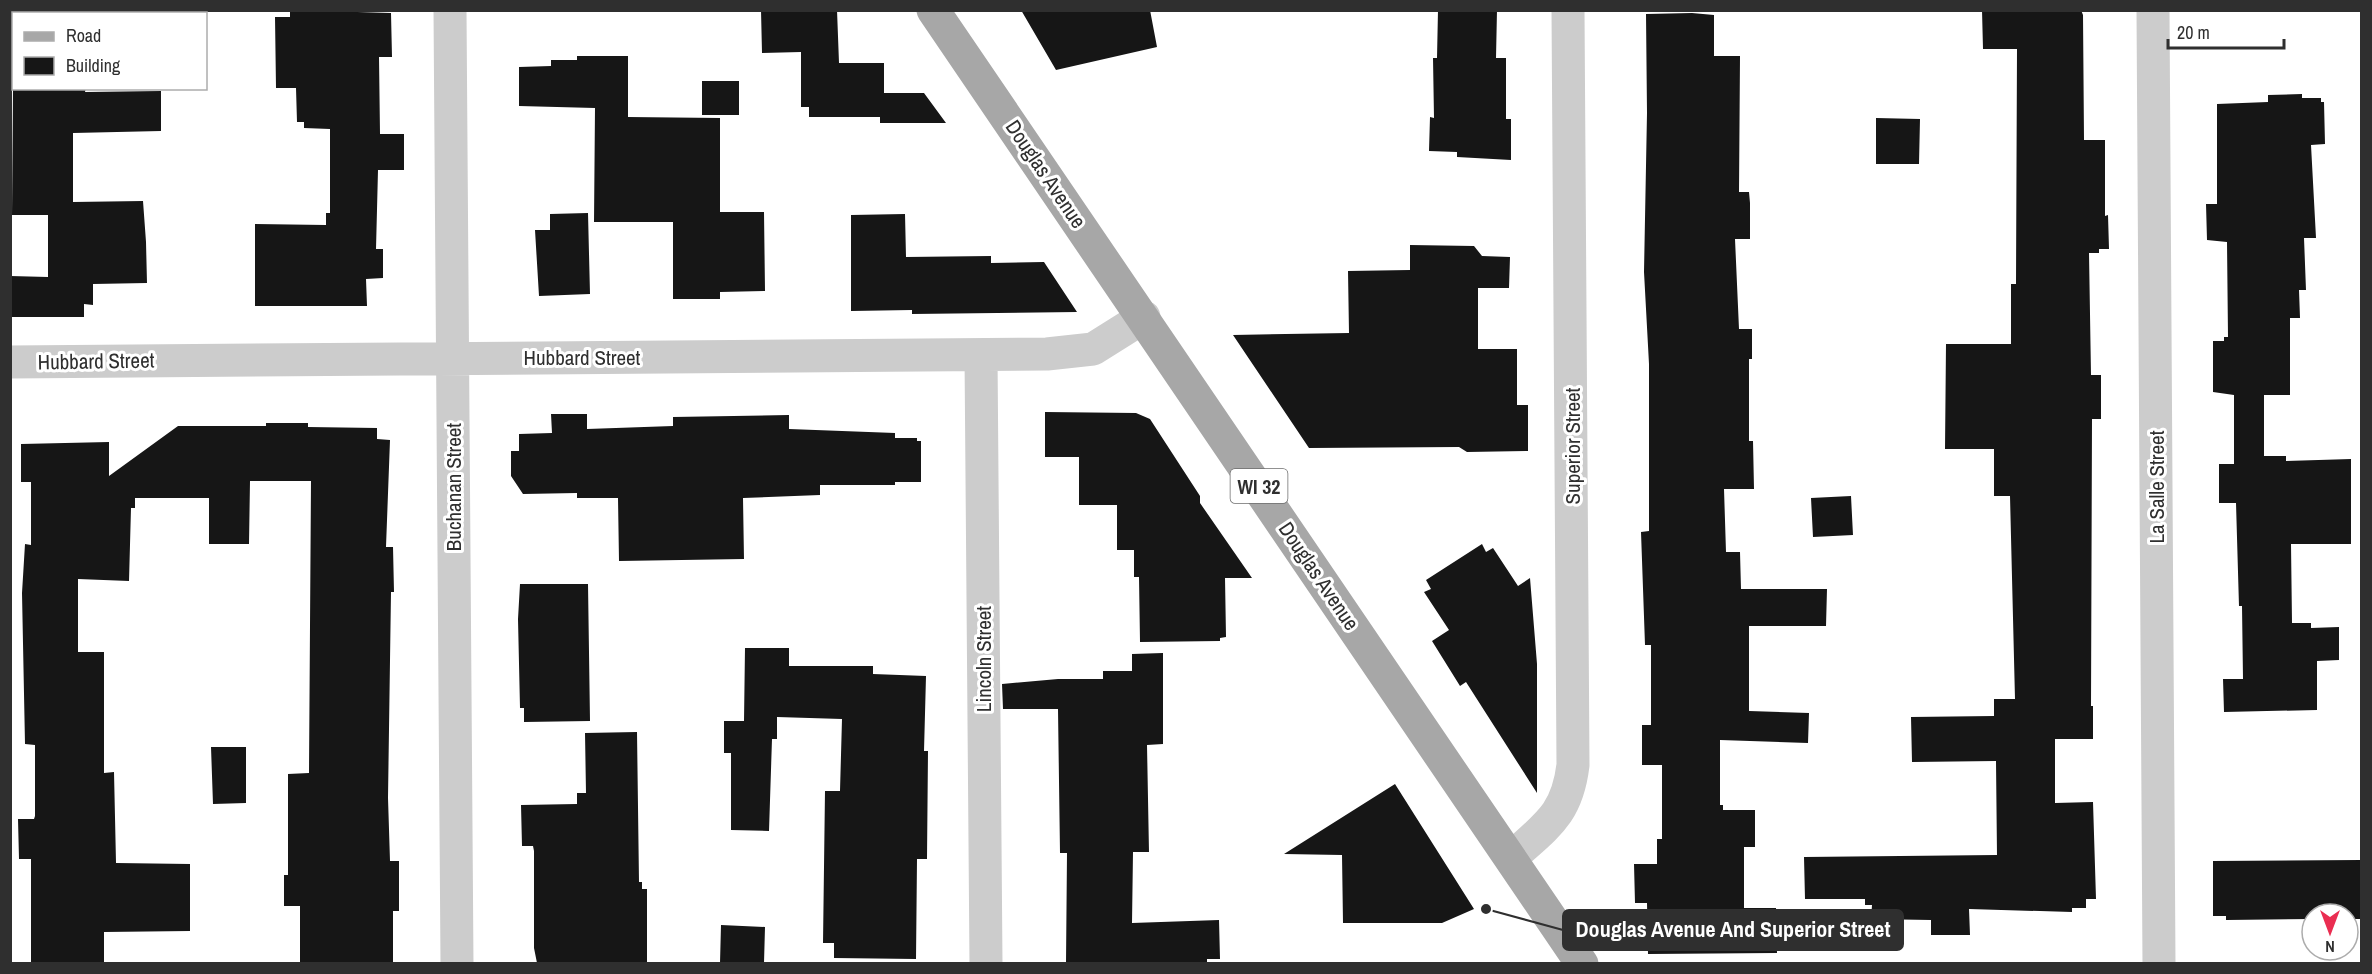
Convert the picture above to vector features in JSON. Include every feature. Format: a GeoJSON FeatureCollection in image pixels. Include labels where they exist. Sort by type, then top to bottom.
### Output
{"type":"FeatureCollection","features":[{"type":"Feature","properties":{"kind":"main road","name":"Douglas Avenue"},"geometry":{"type":"LineString","coordinates":[[933,10],[1582,963]]}},
{"type":"Feature","properties":{"kind":"street","name":"Buchanan Street"},"geometry":{"type":"LineString","coordinates":[[450,10],[457,963]]}},
{"type":"Feature","properties":{"kind":"street","name":"Superior Street"},"geometry":{"type":"LineString","coordinates":[[1512,858],[1560,811],[1570,787],[1573,765],[1568,10]]}},
{"type":"Feature","properties":{"kind":"street","name":"La Salle Street"},"geometry":{"type":"LineString","coordinates":[[2153,10],[2160,963]]}},
{"type":"Feature","properties":{"kind":"street","name":"Hubbard Street"},"geometry":{"type":"LineString","coordinates":[[10,362],[981,355],[1084,351],[1103,344],[1144,317]]}},
{"type":"Feature","properties":{"kind":"street","name":"Lincoln Street"},"geometry":{"type":"LineString","coordinates":[[981,355],[986,963]]}},
{"type":"Feature","properties":{"kind":"building"},"geometry":{"type":"Polygon","coordinates":[[[290,10],[391,13],[392,57],[379,57],[380,134],[404,134],[404,170],[378,170],[376,249],[383,249],[383,278],[366,279],[367,306],[255,306],[255,224],[326,225],[326,213],[330,213],[330,129],[304,128],[304,122],[297,122],[296,88],[276,88],[275,17],[290,17],[290,10]]]}},
{"type":"Feature","properties":{"kind":"building"},"geometry":{"type":"Polygon","coordinates":[[[761,10],[837,10],[839,63],[884,63],[884,93],[924,93],[946,123],[880,123],[880,117],[809,117],[809,107],[801,107],[801,52],[762,53],[761,10]]]}},
{"type":"Feature","properties":{"kind":"building"},"geometry":{"type":"Polygon","coordinates":[[[1021,10],[1150,10],[1157,47],[1056,70],[1021,10]]]}},
{"type":"Feature","properties":{"kind":"building"},"geometry":{"type":"Polygon","coordinates":[[[1438,10],[1497,10],[1496,58],[1506,58],[1506,119],[1511,119],[1511,160],[1457,157],[1457,152],[1429,151],[1430,117],[1434,118],[1433,58],[1437,58],[1438,10]]]}},
{"type":"Feature","properties":{"kind":"building"},"geometry":{"type":"Polygon","coordinates":[[[1982,10],[2081,10],[2083,15],[2084,140],[2105,140],[2105,216],[2108,215],[2109,249],[2099,249],[2099,253],[2089,253],[2091,375],[2101,375],[2101,419],[2092,419],[2091,706],[2093,706],[2093,739],[2055,739],[2055,803],[2093,802],[2096,899],[2086,899],[2086,908],[2072,908],[2072,912],[1969,909],[1970,935],[1931,935],[1931,920],[1871,919],[1872,905],[1865,905],[1865,899],[1805,899],[1804,857],[1997,855],[1996,761],[1912,762],[1911,717],[1994,716],[1994,699],[2015,699],[2010,496],[1994,496],[1994,449],[1945,449],[1946,344],[2011,344],[2011,284],[2016,284],[2017,49],[1983,49],[1982,10]]]}},
{"type":"Feature","properties":{"kind":"building"},"geometry":{"type":"Polygon","coordinates":[[[1646,14],[1714,15],[1714,56],[1740,56],[1739,192],[1749,192],[1750,203],[1750,239],[1735,239],[1739,329],[1752,329],[1752,359],[1749,359],[1749,441],[1753,441],[1754,489],[1724,489],[1726,552],[1740,552],[1741,589],[1827,589],[1826,626],[1749,626],[1749,711],[1809,713],[1808,743],[1720,740],[1720,805],[1723,805],[1723,810],[1755,810],[1755,847],[1744,847],[1744,908],[1776,908],[1777,953],[1648,954],[1647,903],[1635,903],[1634,864],[1657,864],[1657,839],[1662,839],[1662,765],[1642,765],[1642,725],[1651,725],[1651,645],[1645,645],[1641,532],[1649,531],[1649,364],[1644,272],[1646,14]]]}},
{"type":"Feature","properties":{"kind":"building"},"geometry":{"type":"Polygon","coordinates":[[[577,56],[628,56],[628,117],[720,118],[720,212],[764,212],[765,291],[720,292],[720,299],[673,299],[673,222],[594,222],[595,108],[519,106],[519,67],[551,66],[551,60],[577,60],[577,56]]]}},
{"type":"Feature","properties":{"kind":"building"},"geometry":{"type":"Polygon","coordinates":[[[702,81],[739,81],[739,115],[702,115],[702,81]]]}},
{"type":"Feature","properties":{"kind":"building"},"geometry":{"type":"Polygon","coordinates":[[[13,90],[161,91],[161,131],[73,133],[73,202],[143,201],[147,283],[93,284],[93,305],[84,304],[84,317],[10,317],[10,276],[48,277],[48,215],[12,215],[13,90]]]}},
{"type":"Feature","properties":{"kind":"building"},"geometry":{"type":"Polygon","coordinates":[[[2302,94],[2302,98],[2321,98],[2321,102],[2324,102],[2325,144],[2311,145],[2316,238],[2304,238],[2306,290],[2299,290],[2300,318],[2290,318],[2290,395],[2264,395],[2264,456],[2286,456],[2286,461],[2351,459],[2351,544],[2291,544],[2292,623],[2311,623],[2311,628],[2339,627],[2339,660],[2317,661],[2317,710],[2224,712],[2223,679],[2243,679],[2242,606],[2239,606],[2236,503],[2219,503],[2219,464],[2234,464],[2234,395],[2213,392],[2213,341],[2224,341],[2224,337],[2228,337],[2227,242],[2207,240],[2206,204],[2217,204],[2217,104],[2268,102],[2268,95],[2302,94]]]}},
{"type":"Feature","properties":{"kind":"building"},"geometry":{"type":"Polygon","coordinates":[[[1876,118],[1920,119],[1919,164],[1876,164],[1876,118]]]}},
{"type":"Feature","properties":{"kind":"building"},"geometry":{"type":"Polygon","coordinates":[[[588,213],[590,294],[539,296],[535,230],[550,230],[550,214],[588,213]]]}},
{"type":"Feature","properties":{"kind":"building"},"geometry":{"type":"Polygon","coordinates":[[[905,214],[906,257],[991,256],[991,263],[1044,262],[1077,312],[912,314],[912,310],[851,311],[851,215],[905,214]]]}},
{"type":"Feature","properties":{"kind":"building"},"geometry":{"type":"Polygon","coordinates":[[[1410,245],[1474,246],[1482,256],[1510,257],[1509,288],[1478,288],[1478,349],[1517,349],[1517,405],[1528,405],[1528,451],[1467,452],[1459,447],[1309,448],[1233,335],[1349,333],[1348,271],[1410,270],[1410,245]]]}},
{"type":"Feature","properties":{"kind":"building"},"geometry":{"type":"Polygon","coordinates":[[[1045,412],[1136,413],[1150,419],[1200,496],[1200,503],[1252,578],[1225,578],[1226,637],[1220,638],[1220,641],[1140,642],[1139,577],[1134,577],[1134,550],[1117,550],[1117,505],[1079,505],[1079,457],[1045,457],[1045,412]]]}},
{"type":"Feature","properties":{"kind":"building"},"geometry":{"type":"Polygon","coordinates":[[[551,414],[587,414],[587,429],[673,426],[673,417],[789,415],[789,429],[895,433],[895,438],[917,438],[917,441],[921,441],[921,482],[895,482],[895,485],[820,485],[820,495],[743,498],[744,559],[619,561],[618,498],[577,498],[577,493],[523,494],[511,476],[511,451],[519,451],[519,434],[552,433],[551,414]]]}},
{"type":"Feature","properties":{"kind":"building"},"geometry":{"type":"Polygon","coordinates":[[[266,423],[308,423],[308,427],[377,428],[377,439],[390,440],[386,547],[393,547],[394,592],[391,592],[388,798],[390,861],[399,861],[399,911],[393,911],[393,963],[300,963],[300,906],[284,906],[284,875],[288,875],[288,774],[309,773],[311,481],[250,481],[249,544],[209,544],[209,498],[135,498],[135,508],[131,508],[129,581],[78,579],[78,652],[104,652],[104,773],[114,772],[116,863],[190,864],[190,931],[104,932],[104,963],[31,963],[31,859],[19,859],[18,819],[34,819],[35,816],[35,745],[25,744],[22,593],[25,544],[31,545],[31,482],[21,482],[21,444],[109,442],[109,476],[178,426],[266,426],[266,423]]]}},
{"type":"Feature","properties":{"kind":"building"},"geometry":{"type":"Polygon","coordinates":[[[1851,496],[1853,535],[1813,537],[1811,498],[1851,496]]]}},
{"type":"Feature","properties":{"kind":"building"},"geometry":{"type":"Polygon","coordinates":[[[1482,544],[1486,552],[1493,548],[1518,586],[1530,578],[1537,664],[1537,793],[1466,682],[1460,686],[1432,641],[1449,630],[1424,592],[1431,589],[1426,580],[1482,544]]]}},
{"type":"Feature","properties":{"kind":"building"},"geometry":{"type":"Polygon","coordinates":[[[520,584],[588,584],[590,721],[524,722],[524,708],[520,708],[518,619],[520,584]]]}},
{"type":"Feature","properties":{"kind":"building"},"geometry":{"type":"Polygon","coordinates":[[[745,648],[789,648],[789,666],[873,666],[873,674],[926,676],[924,751],[928,751],[927,859],[917,859],[916,959],[834,958],[834,943],[823,943],[825,791],[840,791],[842,719],[777,717],[777,739],[772,739],[769,831],[731,830],[731,753],[724,753],[724,721],[744,721],[745,648]]]}},
{"type":"Feature","properties":{"kind":"building"},"geometry":{"type":"Polygon","coordinates":[[[1163,653],[1163,744],[1147,745],[1149,852],[1133,852],[1132,923],[1219,920],[1220,959],[1207,959],[1207,963],[1066,963],[1067,853],[1060,853],[1058,709],[1003,709],[1002,684],[1058,679],[1103,679],[1103,671],[1132,671],[1132,654],[1163,653]]]}},
{"type":"Feature","properties":{"kind":"building"},"geometry":{"type":"Polygon","coordinates":[[[637,732],[639,882],[642,882],[642,889],[647,889],[647,963],[537,963],[534,948],[534,851],[533,846],[522,846],[521,805],[577,804],[577,793],[586,793],[585,733],[637,732]]]}},
{"type":"Feature","properties":{"kind":"building"},"geometry":{"type":"Polygon","coordinates":[[[211,747],[246,747],[246,803],[213,804],[211,747]]]}},
{"type":"Feature","properties":{"kind":"building"},"geometry":{"type":"Polygon","coordinates":[[[1395,784],[1474,909],[1442,923],[1343,923],[1342,855],[1284,854],[1395,784]]]}},
{"type":"Feature","properties":{"kind":"building"},"geometry":{"type":"Polygon","coordinates":[[[2361,860],[2361,919],[2360,902],[2300,902],[2300,919],[2226,920],[2226,916],[2213,916],[2213,861],[2361,860]]]}},
{"type":"Feature","properties":{"kind":"building"},"geometry":{"type":"Polygon","coordinates":[[[721,925],[765,927],[764,963],[720,963],[721,925]]]}},
{"type":"Feature","properties":{"kind":"place","name":"Douglas Avenue And Superior Street"},"geometry":{"type":"Point","coordinates":[1486,909]}}]}
